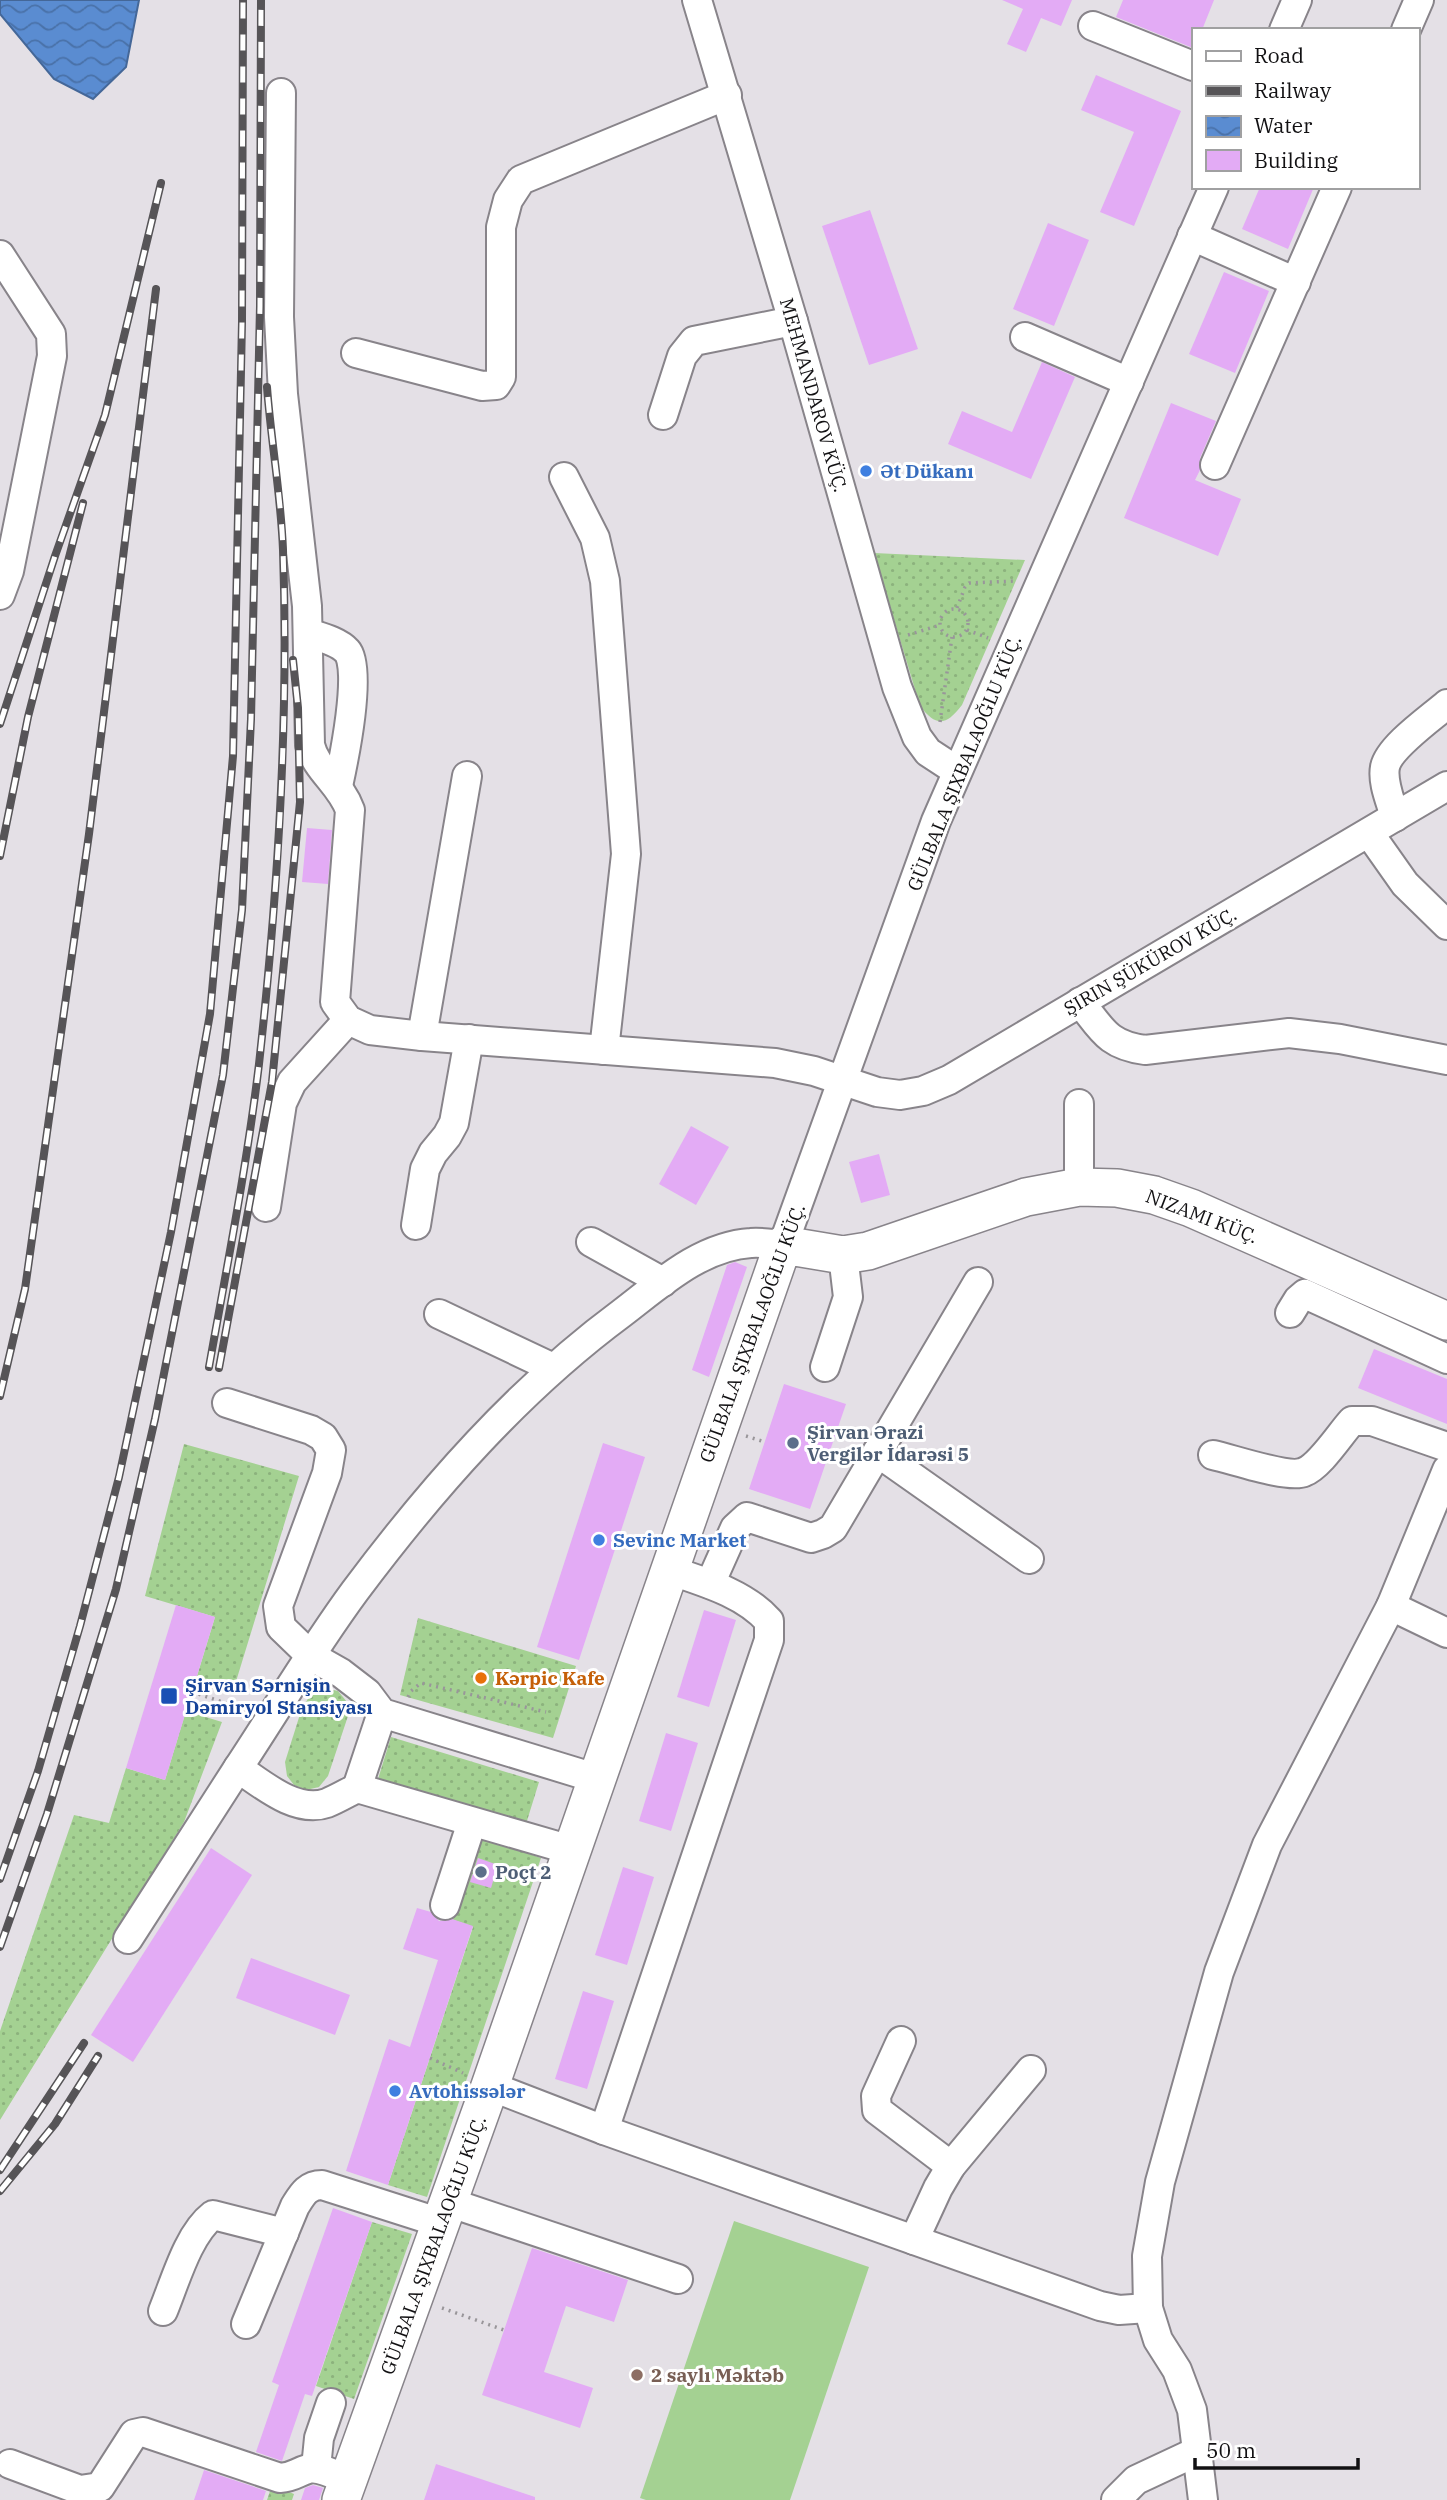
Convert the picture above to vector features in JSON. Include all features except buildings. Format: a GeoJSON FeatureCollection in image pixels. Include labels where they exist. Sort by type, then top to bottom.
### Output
{"type":"FeatureCollection","features":[{"type":"Feature","properties":{"kind":"main road","name":"NIZAMI KÜÇ."},"geometry":{"type":"LineString","coordinates":[[783,1245],[843,1255],[868,1251],[1026,1197],[1079,1187],[1117,1188],[1154,1195],[1191,1208],[1447,1321]]}},
{"type":"Feature","properties":{"kind":"main road"},"geometry":{"type":"LineString","coordinates":[[335,2483],[414,2298],[783,1245]]}},
{"type":"Feature","properties":{"kind":"street","name":"MEHMANDAROV KÜÇ."},"geometry":{"type":"LineString","coordinates":[[697,0],[793,321],[897,687],[916,737],[928,752],[957,771]]}},
{"type":"Feature","properties":{"kind":"street"},"geometry":{"type":"LineString","coordinates":[[1285,28],[1297,0]]}},
{"type":"Feature","properties":{"kind":"street"},"geometry":{"type":"LineString","coordinates":[[1407,28],[1419,0]]}},
{"type":"Feature","properties":{"kind":"street"},"geometry":{"type":"LineString","coordinates":[[1093,26],[1192,66]]}},
{"type":"Feature","properties":{"kind":"street"},"geometry":{"type":"LineString","coordinates":[[265,1207],[282,1103],[292,1082],[348,1020],[335,1002],[350,810],[338,786],[313,758],[310,745],[308,632],[299,520],[283,394],[279,317],[281,93]]}},
{"type":"Feature","properties":{"kind":"street"},"geometry":{"type":"LineString","coordinates":[[356,353],[482,386],[496,385],[501,377],[501,227],[508,201],[521,180],[727,95]]}},
{"type":"Feature","properties":{"kind":"street"},"geometry":{"type":"LineString","coordinates":[[128,1939],[354,1593],[419,1508],[472,1448],[553,1367],[663,1282],[699,1258],[727,1247],[751,1242],[783,1245],[936,821],[1213,189]]}},
{"type":"Feature","properties":{"kind":"street"},"geometry":{"type":"LineString","coordinates":[[1215,465],[1336,189]]}},
{"type":"Feature","properties":{"kind":"street"},"geometry":{"type":"LineString","coordinates":[[1192,236],[1296,282]]}},
{"type":"Feature","properties":{"kind":"street"},"geometry":{"type":"LineString","coordinates":[[0,255],[51,334],[52,356],[9,571],[0,595]]}},
{"type":"Feature","properties":{"kind":"street"},"geometry":{"type":"LineString","coordinates":[[663,415],[682,356],[694,341],[793,321]]}},
{"type":"Feature","properties":{"kind":"street"},"geometry":{"type":"LineString","coordinates":[[1026,337],[1129,382]]}},
{"type":"Feature","properties":{"kind":"street"},"geometry":{"type":"LineString","coordinates":[[564,477],[595,538],[605,581],[626,854],[604,1050]]}},
{"type":"Feature","properties":{"kind":"street"},"geometry":{"type":"LineString","coordinates":[[308,632],[339,645],[349,653],[352,664],[350,720],[338,786]]}},
{"type":"Feature","properties":{"kind":"street"},"geometry":{"type":"LineString","coordinates":[[1395,817],[1385,782],[1385,767],[1395,751],[1447,704]]}},
{"type":"Feature","properties":{"kind":"street"},"geometry":{"type":"LineString","coordinates":[[422,1036],[467,776]]}},
{"type":"Feature","properties":{"kind":"street","name":"ŞIRIN ŞÜKÜROV KÜÇ."},"geometry":{"type":"LineString","coordinates":[[348,1020],[370,1030],[422,1036],[775,1063],[814,1071],[877,1092],[900,1095],[923,1091],[949,1080],[1447,786]]}},
{"type":"Feature","properties":{"kind":"street"},"geometry":{"type":"LineString","coordinates":[[1369,833],[1405,884],[1447,925]]}},
{"type":"Feature","properties":{"kind":"street"},"geometry":{"type":"LineString","coordinates":[[1080,1002],[1107,1037],[1125,1048],[1145,1050],[1289,1033],[1340,1038],[1447,1060]]}},
{"type":"Feature","properties":{"kind":"street"},"geometry":{"type":"LineString","coordinates":[[416,1225],[425,1169],[432,1153],[454,1123],[469,1040]]}},
{"type":"Feature","properties":{"kind":"street"},"geometry":{"type":"LineString","coordinates":[[1079,1104],[1079,1187]]}},
{"type":"Feature","properties":{"kind":"street"},"geometry":{"type":"LineString","coordinates":[[591,1242],[663,1282]]}},
{"type":"Feature","properties":{"kind":"street"},"geometry":{"type":"LineString","coordinates":[[825,1367],[848,1297],[843,1255]]}},
{"type":"Feature","properties":{"kind":"street"},"geometry":{"type":"LineString","coordinates":[[710,1584],[735,1528],[747,1517],[811,1538],[832,1528],[978,1282]]}},
{"type":"Feature","properties":{"kind":"street"},"geometry":{"type":"LineString","coordinates":[[1290,1313],[1305,1294],[1447,1359]]}},
{"type":"Feature","properties":{"kind":"street"},"geometry":{"type":"LineString","coordinates":[[439,1314],[553,1367]]}},
{"type":"Feature","properties":{"kind":"street"},"geometry":{"type":"LineString","coordinates":[[227,1403],[311,1430],[323,1437],[331,1450],[327,1473],[278,1606],[281,1627],[312,1656],[341,1673],[391,1716],[595,1778]]}},
{"type":"Feature","properties":{"kind":"street"},"geometry":{"type":"LineString","coordinates":[[1213,1455],[1289,1474],[1303,1473],[1315,1465],[1352,1421],[1372,1421],[1447,1447]]}},
{"type":"Feature","properties":{"kind":"street"},"geometry":{"type":"LineString","coordinates":[[877,1452],[1029,1559]]}},
{"type":"Feature","properties":{"kind":"street"},"geometry":{"type":"LineString","coordinates":[[1203,2500],[1192,2410],[1177,2370],[1158,2340],[1148,2308],[1147,2256],[1160,2182],[1219,1972],[1266,1845],[1391,1606],[1447,1470]]}},
{"type":"Feature","properties":{"kind":"street"},"geometry":{"type":"LineString","coordinates":[[604,2130],[769,1640],[769,1621],[756,1606],[710,1584],[669,1570]]}},
{"type":"Feature","properties":{"kind":"street"},"geometry":{"type":"LineString","coordinates":[[1391,1606],[1447,1633]]}},
{"type":"Feature","properties":{"kind":"street"},"geometry":{"type":"LineString","coordinates":[[238,1768],[275,1793],[300,1803],[324,1804],[356,1788],[391,1716]]}},
{"type":"Feature","properties":{"kind":"street"},"geometry":{"type":"LineString","coordinates":[[356,1788],[571,1850]]}},
{"type":"Feature","properties":{"kind":"street"},"geometry":{"type":"LineString","coordinates":[[445,1905],[472,1822]]}},
{"type":"Feature","properties":{"kind":"street"},"geometry":{"type":"LineString","coordinates":[[901,2041],[876,2096],[877,2110],[951,2166]]}},
{"type":"Feature","properties":{"kind":"street"},"geometry":{"type":"LineString","coordinates":[[914,2241],[937,2188],[951,2166],[1031,2070]]}},
{"type":"Feature","properties":{"kind":"street"},"geometry":{"type":"LineString","coordinates":[[490,2086],[604,2130],[1100,2306],[1119,2310],[1148,2308]]}},
{"type":"Feature","properties":{"kind":"street"},"geometry":{"type":"LineString","coordinates":[[246,2324],[299,2199],[304,2191],[313,2185],[444,2213],[678,2279]]}},
{"type":"Feature","properties":{"kind":"street"},"geometry":{"type":"LineString","coordinates":[[163,2311],[194,2237],[205,2220],[213,2215],[284,2233]]}},
{"type":"Feature","properties":{"kind":"street"},"geometry":{"type":"LineString","coordinates":[[331,2403],[319,2438],[335,2483]]}},
{"type":"Feature","properties":{"kind":"street"},"geometry":{"type":"LineString","coordinates":[[10,2464],[80,2490],[100,2487],[134,2434],[143,2432],[281,2478],[293,2477],[307,2469],[335,2483]]}},
{"type":"Feature","properties":{"kind":"street"},"geometry":{"type":"LineString","coordinates":[[1116,2500],[1136,2480],[1198,2451]]}},
{"type":"Feature","properties":{"kind":"path"},"geometry":{"type":"LineString","coordinates":[[957,608],[969,583],[1016,581]]}},
{"type":"Feature","properties":{"kind":"path"},"geometry":{"type":"LineString","coordinates":[[957,608],[965,613],[969,621],[967,630],[960,636],[951,637],[944,633],[940,625],[941,616],[948,610],[957,608]]}},
{"type":"Feature","properties":{"kind":"path"},"geometry":{"type":"LineString","coordinates":[[900,638],[940,625]]}},
{"type":"Feature","properties":{"kind":"path"},"geometry":{"type":"LineString","coordinates":[[967,630],[990,639]]}},
{"type":"Feature","properties":{"kind":"path"},"geometry":{"type":"LineString","coordinates":[[940,722],[951,637]]}},
{"type":"Feature","properties":{"kind":"path"},"geometry":{"type":"LineString","coordinates":[[391,1716],[421,1683],[546,1712]]}},
{"type":"Feature","properties":{"kind":"path"},"geometry":{"type":"LineString","coordinates":[[192,1692],[271,1718]]}},
{"type":"Feature","properties":{"kind":"path"},"geometry":{"type":"LineString","coordinates":[[430,2058],[490,2086]]}},
{"type":"Feature","properties":{"kind":"path"},"geometry":{"type":"LineString","coordinates":[[414,2298],[504,2330]]}},
{"type":"Feature","properties":{"kind":"green space"},"geometry":{"type":"Polygon","coordinates":[[[874,553],[1025,560],[962,705],[946,720],[931,718],[920,706],[874,553]]]}},
{"type":"Feature","properties":{"kind":"green space"},"geometry":{"type":"Polygon","coordinates":[[[184,1444],[299,1476],[234,1688],[197,1676],[215,1617],[145,1596],[184,1444]]]}},
{"type":"Feature","properties":{"kind":"green space"},"geometry":{"type":"Polygon","coordinates":[[[418,1618],[576,1666],[553,1738],[400,1695],[418,1618]]]}},
{"type":"Feature","properties":{"kind":"green space"},"geometry":{"type":"Polygon","coordinates":[[[325,1688],[338,1691],[347,1702],[348,1716],[328,1776],[319,1787],[306,1790],[294,1785],[287,1776],[285,1762],[301,1711],[310,1695],[325,1688]]]}},
{"type":"Feature","properties":{"kind":"green space"},"geometry":{"type":"Polygon","coordinates":[[[186,1711],[222,1722],[184,1822],[0,2120],[0,2031],[74,1815],[109,1823],[126,1768],[165,1780],[186,1711]]]}},
{"type":"Feature","properties":{"kind":"green space"},"geometry":{"type":"Polygon","coordinates":[[[391,1737],[539,1782],[526,1824],[378,1779],[391,1737]]]}},
{"type":"Feature","properties":{"kind":"green space"},"geometry":{"type":"Polygon","coordinates":[[[476,1836],[541,1858],[427,2197],[388,2185],[473,1927],[451,1919],[476,1836]]]}},
{"type":"Feature","properties":{"kind":"green space"},"geometry":{"type":"Polygon","coordinates":[[[734,2221],[869,2267],[790,2500],[646,2500],[640,2498],[734,2221]]]}},
{"type":"Feature","properties":{"kind":"green space"},"geometry":{"type":"Polygon","coordinates":[[[372,2222],[412,2234],[354,2399],[316,2386],[372,2222]]]}},
{"type":"Feature","properties":{"kind":"green space"},"geometry":{"type":"Polygon","coordinates":[[[272,2485],[294,2494],[292,2500],[267,2500],[272,2485]]]}},
{"type":"Feature","properties":{"kind":"water"},"geometry":{"type":"Polygon","coordinates":[[[0,0],[139,0],[126,67],[93,99],[54,79],[0,14],[0,0]]]}},
{"type":"Feature","properties":{"kind":"railway"},"geometry":{"type":"LineString","coordinates":[[0,1879],[38,1771],[119,1477],[171,1232],[210,1014],[233,756],[242,322],[243,0]]}},
{"type":"Feature","properties":{"kind":"railway"},"geometry":{"type":"LineString","coordinates":[[0,1947],[47,1814],[116,1589],[155,1419],[223,1075],[242,910],[251,719],[260,306],[261,0]]}},
{"type":"Feature","properties":{"kind":"railway"},"geometry":{"type":"LineString","coordinates":[[0,724],[105,415],[161,183]]}},
{"type":"Feature","properties":{"kind":"railway"},"geometry":{"type":"LineString","coordinates":[[0,1396],[25,1289],[89,834],[156,289]]}},
{"type":"Feature","properties":{"kind":"railway"},"geometry":{"type":"LineString","coordinates":[[209,1367],[254,1102],[277,871],[283,743],[283,550],[267,387]]}},
{"type":"Feature","properties":{"kind":"railway"},"geometry":{"type":"LineString","coordinates":[[0,856],[28,717],[83,503]]}},
{"type":"Feature","properties":{"kind":"railway"},"geometry":{"type":"LineString","coordinates":[[219,1368],[272,1082],[300,802],[298,708],[293,660]]}},
{"type":"Feature","properties":{"kind":"railway"},"geometry":{"type":"LineString","coordinates":[[0,2170],[84,2043]]}},
{"type":"Feature","properties":{"kind":"railway"},"geometry":{"type":"LineString","coordinates":[[0,2191],[55,2124],[98,2056]]}},
{"type":"Feature","properties":{"kind":"place","name":"Ət Dükanı"},"geometry":{"type":"Point","coordinates":[866,471]}},
{"type":"Feature","properties":{"kind":"place","name":"Şirvan Ərazi Vergilər İdarəsi 5"},"geometry":{"type":"Point","coordinates":[793,1443]}},
{"type":"Feature","properties":{"kind":"place","name":"Sevinc Market"},"geometry":{"type":"Point","coordinates":[599,1540]}},
{"type":"Feature","properties":{"kind":"place","name":"Kərpic Kafe"},"geometry":{"type":"Point","coordinates":[481,1678]}},
{"type":"Feature","properties":{"kind":"place","name":"Şirvan Sərnişin Dəmiryol Stansiyası"},"geometry":{"type":"Point","coordinates":[169,1696]}},
{"type":"Feature","properties":{"kind":"place","name":"Poçt 2"},"geometry":{"type":"Point","coordinates":[481,1872]}},
{"type":"Feature","properties":{"kind":"place","name":"Avtohissələr"},"geometry":{"type":"Point","coordinates":[395,2091]}},
{"type":"Feature","properties":{"kind":"place","name":"2 saylı Məktəb"},"geometry":{"type":"Point","coordinates":[637,2375]}}]}
